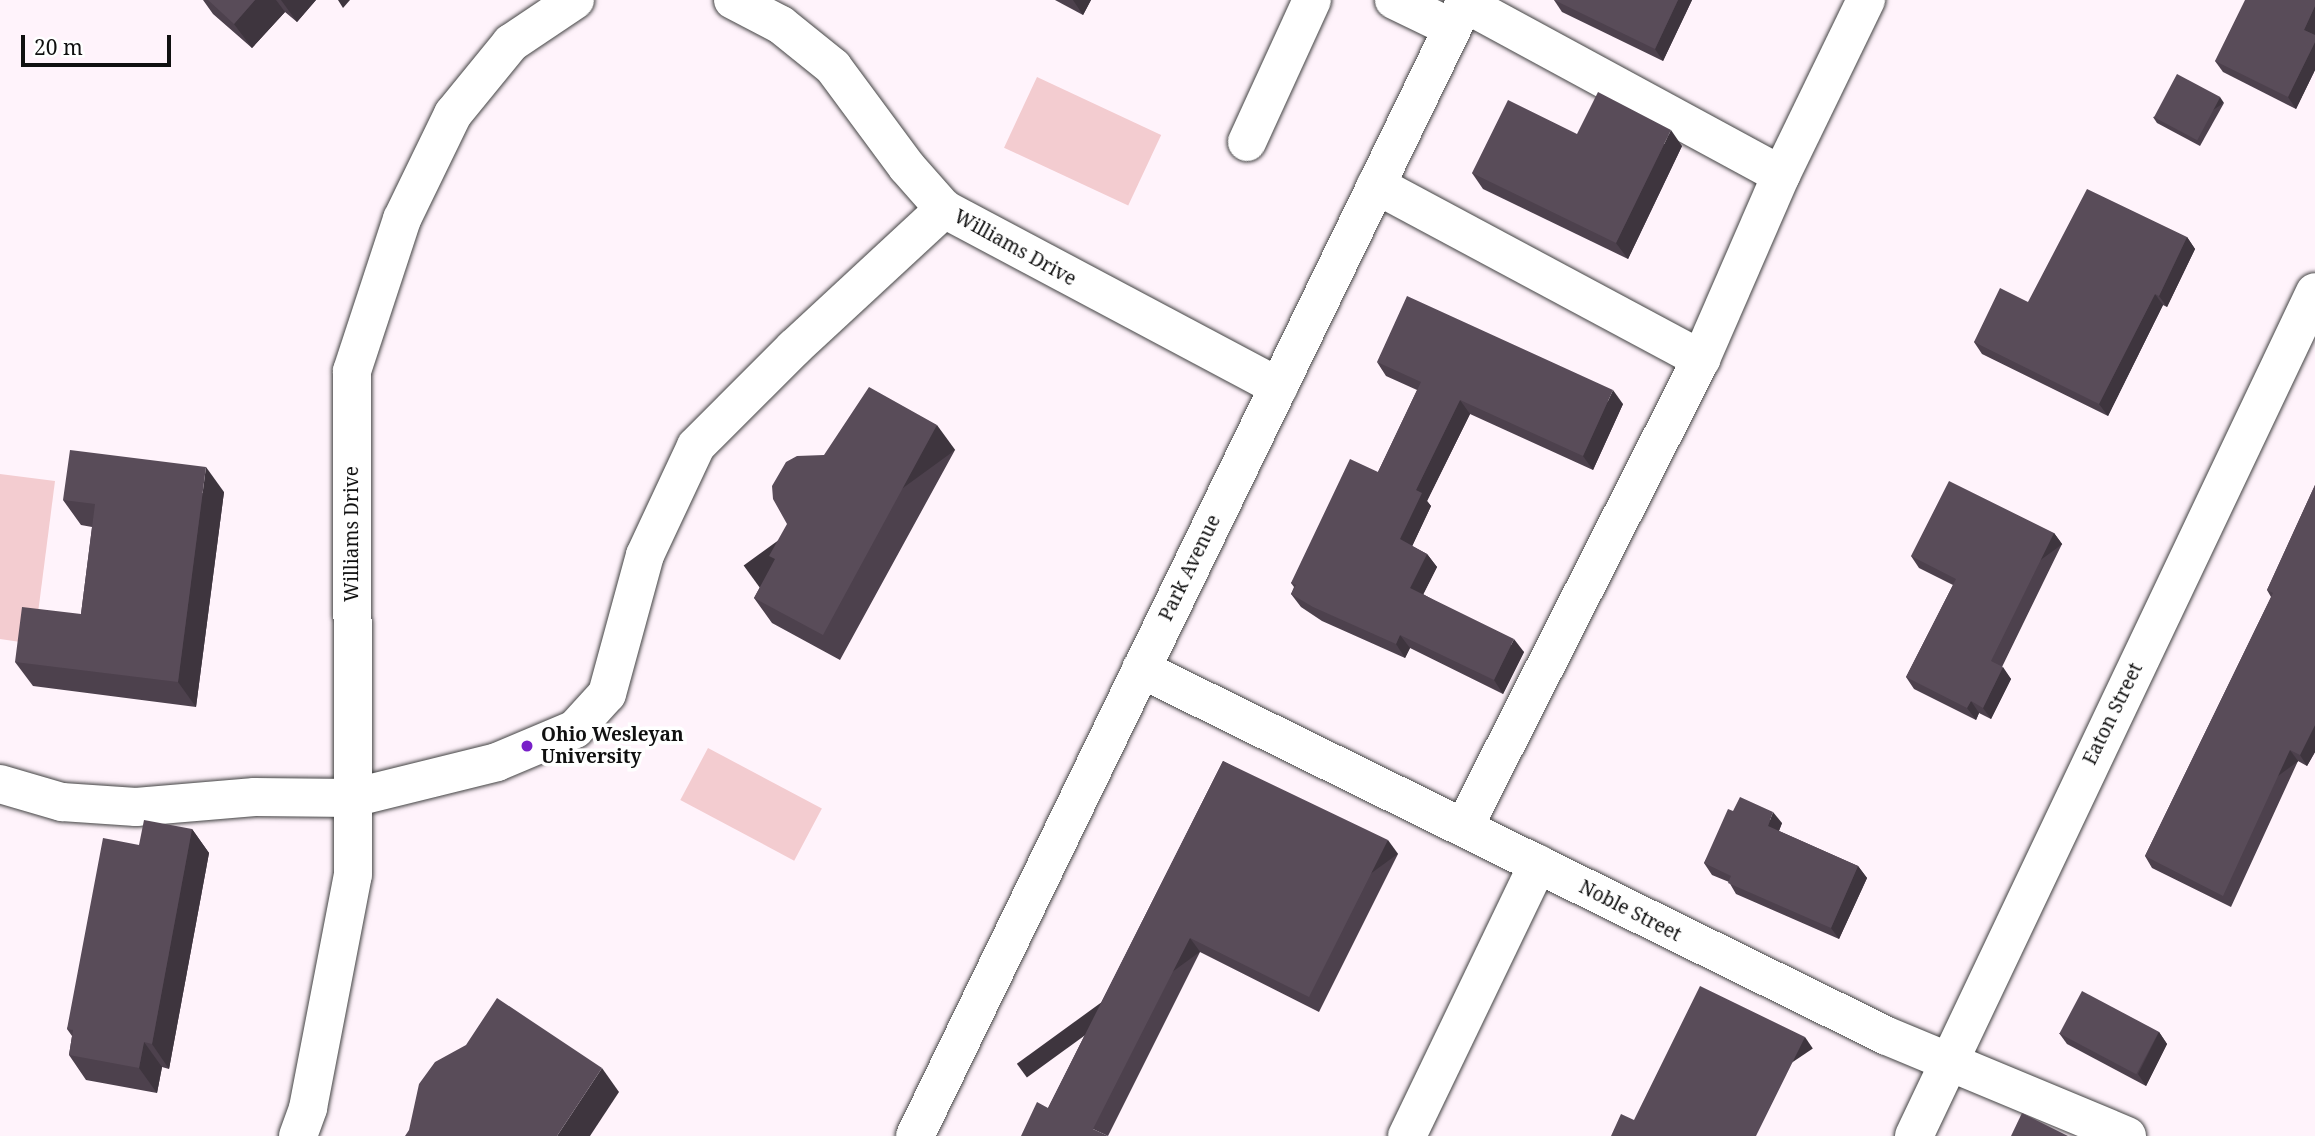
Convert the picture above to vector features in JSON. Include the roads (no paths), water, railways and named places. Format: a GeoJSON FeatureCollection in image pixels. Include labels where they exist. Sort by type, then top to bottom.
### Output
{"type":"FeatureCollection","features":[{"type":"Feature","properties":{"kind":"street","name":"Williams Drive"},"geometry":{"type":"LineString","coordinates":[[298,1136],[308,1108],[353,874],[352,371],[402,219],[453,114],[511,43],[575,0]]}},
{"type":"Feature","properties":{"kind":"street","name":"Williams Drive"},"geometry":{"type":"LineString","coordinates":[[733,0],[781,25],[833,67],[907,167],[944,209],[1279,387]]}},
{"type":"Feature","properties":{"kind":"street"},"geometry":{"type":"LineString","coordinates":[[1247,142],[1312,0]]}},
{"type":"Feature","properties":{"kind":"street"},"geometry":{"type":"LineString","coordinates":[[1394,0],[1461,10],[1781,175]]}},
{"type":"Feature","properties":{"kind":"street"},"geometry":{"type":"LineString","coordinates":[[1464,827],[1701,359],[1781,175],[1866,0]]}},
{"type":"Feature","properties":{"kind":"street","name":"Park Avenue"},"geometry":{"type":"LineString","coordinates":[[915,1136],[1461,10]]}},
{"type":"Feature","properties":{"kind":"street"},"geometry":{"type":"LineString","coordinates":[[1376,185],[1701,359]]}},
{"type":"Feature","properties":{"kind":"street"},"geometry":{"type":"LineString","coordinates":[[0,785],[62,802],[136,807],[255,797],[352,799],[497,761],[575,729],[607,694],[645,555],[696,446],[944,209]]}},
{"type":"Feature","properties":{"kind":"street","name":"Eaton Street"},"geometry":{"type":"LineString","coordinates":[[1914,1136],[2315,292]]}},
{"type":"Feature","properties":{"kind":"street","name":"Noble Street"},"geometry":{"type":"LineString","coordinates":[[1141,669],[1464,827],[1712,953],[1950,1061],[2127,1136]]}},
{"type":"Feature","properties":{"kind":"street"},"geometry":{"type":"LineString","coordinates":[[1407,1136],[1538,864]]}},
{"type":"Feature","properties":{"kind":"place","name":"Ohio Wesleyan University"},"geometry":{"type":"Point","coordinates":[527,746]}}]}
